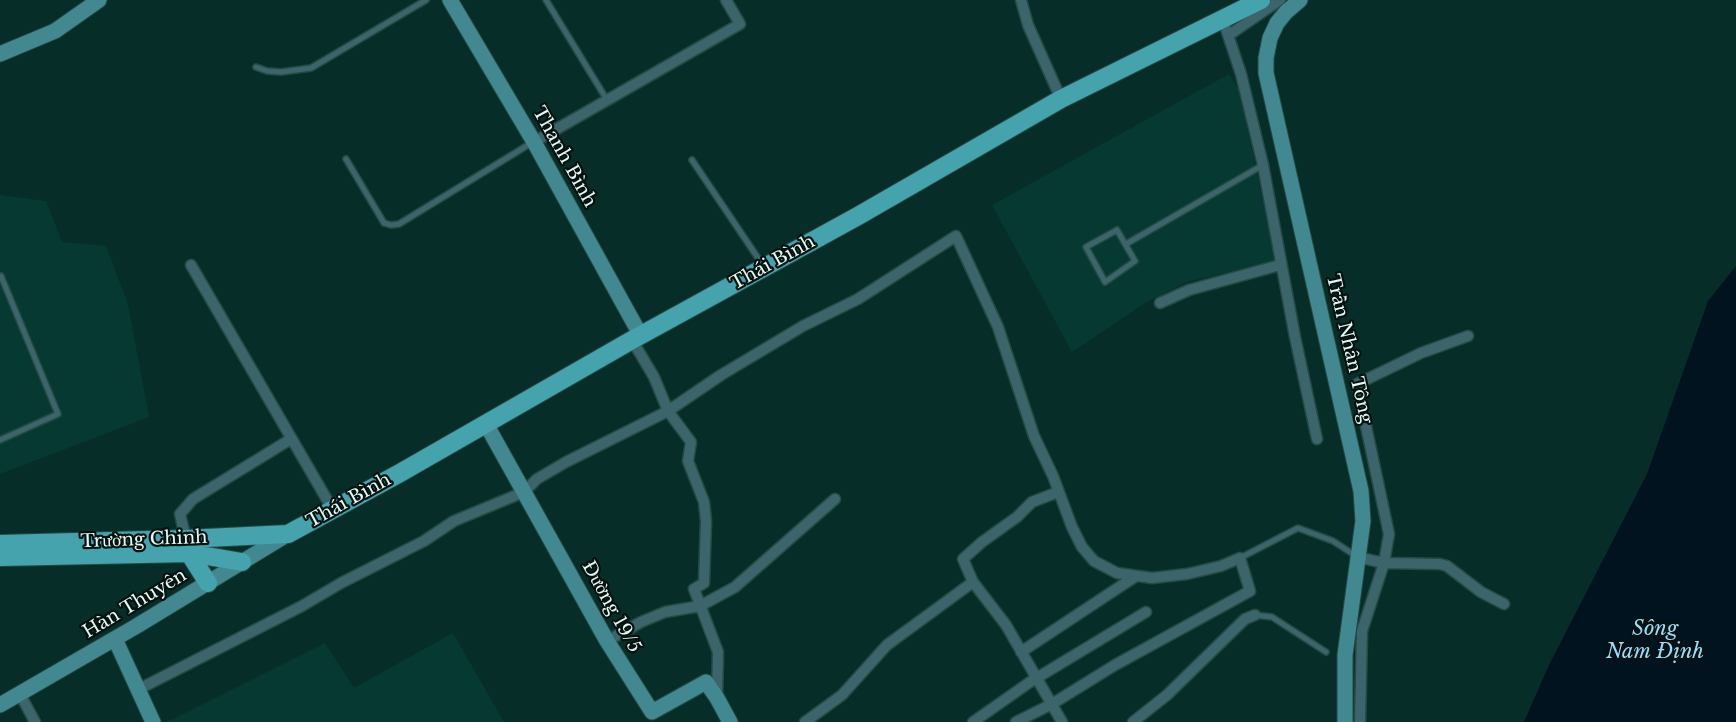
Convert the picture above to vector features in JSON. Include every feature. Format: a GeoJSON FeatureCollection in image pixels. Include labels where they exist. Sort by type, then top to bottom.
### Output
{"type":"FeatureCollection","features":[{"type":"Feature","properties":{"kind":"main road","name":"Thái Bình"},"geometry":{"type":"LineString","coordinates":[[288,534],[858,216],[1061,99],[1226,27],[1261,0]]}},
{"type":"Feature","properties":{"kind":"main road","name":"Trường Chinh"},"geometry":{"type":"LineString","coordinates":[[0,557],[188,546],[288,534]]}},
{"type":"Feature","properties":{"kind":"main road","name":"Trường Chinh"},"geometry":{"type":"LineString","coordinates":[[0,544],[188,546],[242,562]]}},
{"type":"Feature","properties":{"kind":"main road","name":"Trường Chinh"},"geometry":{"type":"LineString","coordinates":[[188,546],[208,583]]}},
{"type":"Feature","properties":{"kind":"street"},"geometry":{"type":"LineString","coordinates":[[0,54],[56,31],[99,0]]}},
{"type":"Feature","properties":{"kind":"street","name":"Thanh Bình"},"geometry":{"type":"LineString","coordinates":[[450,0],[534,142],[636,338]]}},
{"type":"Feature","properties":{"kind":"street"},"geometry":{"type":"LineString","coordinates":[[534,142],[740,24],[726,0]]}},
{"type":"Feature","properties":{"kind":"street"},"geometry":{"type":"LineString","coordinates":[[1021,0],[1028,25],[1061,99]]}},
{"type":"Feature","properties":{"kind":"street"},"geometry":{"type":"LineString","coordinates":[[1280,0],[1226,27],[1241,74],[1263,165],[1280,265],[1317,439]]}},
{"type":"Feature","properties":{"kind":"street","name":"Trần Nhân Tông"},"geometry":{"type":"LineString","coordinates":[[1300,0],[1286,12],[1273,31],[1266,58],[1266,73],[1361,491],[1363,521],[1345,655],[1345,722]]}},
{"type":"Feature","properties":{"kind":"street"},"geometry":{"type":"LineString","coordinates":[[139,690],[424,541],[454,521],[524,492],[537,479],[668,411],[721,375],[803,326],[858,299],[956,236],[998,327],[1034,436],[1072,527],[1082,546],[1094,561],[1117,573],[1152,578],[1187,574],[1221,566],[1240,558],[1250,591],[1115,665],[1052,704],[1016,722]]}},
{"type":"Feature","properties":{"kind":"street"},"geometry":{"type":"LineString","coordinates":[[191,265],[333,510]]}},
{"type":"Feature","properties":{"kind":"street"},"geometry":{"type":"LineString","coordinates":[[1160,303],[1189,290],[1280,265]]}},
{"type":"Feature","properties":{"kind":"street"},"geometry":{"type":"LineString","coordinates":[[1360,722],[1362,631],[1384,563],[1388,544],[1388,525],[1357,384],[1421,353],[1468,336]]}},
{"type":"Feature","properties":{"kind":"street"},"geometry":{"type":"LineString","coordinates":[[636,338],[668,411],[691,442],[688,461],[704,502],[706,544],[704,583],[694,589],[718,652],[717,698],[730,722]]}},
{"type":"Feature","properties":{"kind":"street","name":"Đường 19/5"},"geometry":{"type":"LineString","coordinates":[[486,424],[608,641],[652,712],[706,682],[717,698]]}},
{"type":"Feature","properties":{"kind":"street"},"geometry":{"type":"LineString","coordinates":[[188,546],[180,514],[193,499],[291,439]]}},
{"type":"Feature","properties":{"kind":"street"},"geometry":{"type":"LineString","coordinates":[[1058,492],[1032,502],[1017,517],[963,559],[973,582],[1006,626],[1062,722]]}},
{"type":"Feature","properties":{"kind":"street"},"geometry":{"type":"LineString","coordinates":[[608,641],[641,622],[665,612],[700,606],[735,587],[835,499]]}},
{"type":"Feature","properties":{"kind":"street","name":"Hàn Thuyên"},"geometry":{"type":"LineString","coordinates":[[0,705],[115,639],[288,534]]}},
{"type":"Feature","properties":{"kind":"street"},"geometry":{"type":"LineString","coordinates":[[1357,557],[1384,563],[1447,566],[1481,592],[1504,604]]}},
{"type":"Feature","properties":{"kind":"street"},"geometry":{"type":"LineString","coordinates":[[1021,652],[1136,576]]}},
{"type":"Feature","properties":{"kind":"street"},"geometry":{"type":"LineString","coordinates":[[805,722],[842,695],[887,645],[973,582]]}},
{"type":"Feature","properties":{"kind":"street"},"geometry":{"type":"LineString","coordinates":[[973,722],[1036,678],[1146,612]]}},
{"type":"Feature","properties":{"kind":"street"},"geometry":{"type":"LineString","coordinates":[[1133,722],[1167,695],[1245,620],[1256,615]]}},
{"type":"Feature","properties":{"kind":"street"},"geometry":{"type":"LineString","coordinates":[[115,639],[153,722]]}},
{"type":"Feature","properties":{"kind":"street"},"geometry":{"type":"LineString","coordinates":[[20,694],[35,722]]}},
{"type":"Feature","properties":{"kind":"lane"},"geometry":{"type":"LineString","coordinates":[[256,67],[281,72],[311,68],[426,0]]}},
{"type":"Feature","properties":{"kind":"lane"},"geometry":{"type":"LineString","coordinates":[[546,0],[607,100]]}},
{"type":"Feature","properties":{"kind":"lane"},"geometry":{"type":"LineString","coordinates":[[346,159],[384,224],[391,225],[399,224],[534,142]]}},
{"type":"Feature","properties":{"kind":"lane"},"geometry":{"type":"LineString","coordinates":[[692,160],[764,267]]}},
{"type":"Feature","properties":{"kind":"lane"},"geometry":{"type":"LineString","coordinates":[[1126,244],[1263,165]]}},
{"type":"Feature","properties":{"kind":"lane"},"geometry":{"type":"LineString","coordinates":[[1117,230],[1126,244],[1135,261],[1105,282],[1086,247],[1117,230]]}},
{"type":"Feature","properties":{"kind":"lane"},"geometry":{"type":"LineString","coordinates":[[0,440],[58,414],[1,276]]}},
{"type":"Feature","properties":{"kind":"lane"},"geometry":{"type":"LineString","coordinates":[[1240,558],[1298,528],[1333,541],[1357,557]]}},
{"type":"Feature","properties":{"kind":"lane"},"geometry":{"type":"LineString","coordinates":[[1256,615],[1272,616],[1326,652]]}},
{"type":"Feature","properties":{"kind":"shaded area"},"geometry":{"type":"Polygon","coordinates":[[[1229,74],[1239,90],[1276,261],[1187,282],[1145,303],[1072,352],[992,205],[1229,74]]]}},
{"type":"Feature","properties":{"kind":"shaded area"},"geometry":{"type":"Polygon","coordinates":[[[0,195],[46,201],[62,242],[106,246],[128,304],[149,417],[0,474],[0,195]]]}},
{"type":"Feature","properties":{"kind":"shaded area"},"geometry":{"type":"Polygon","coordinates":[[[453,633],[504,722],[167,722],[325,643],[354,688],[453,633]]]}},
{"type":"Feature","properties":{"kind":"water","name":"Sông Nam Định"},"geometry":{"type":"Polygon","coordinates":[[[1736,266],[1736,722],[1524,722],[1548,667],[1647,474],[1708,301],[1736,266]]]}}]}
